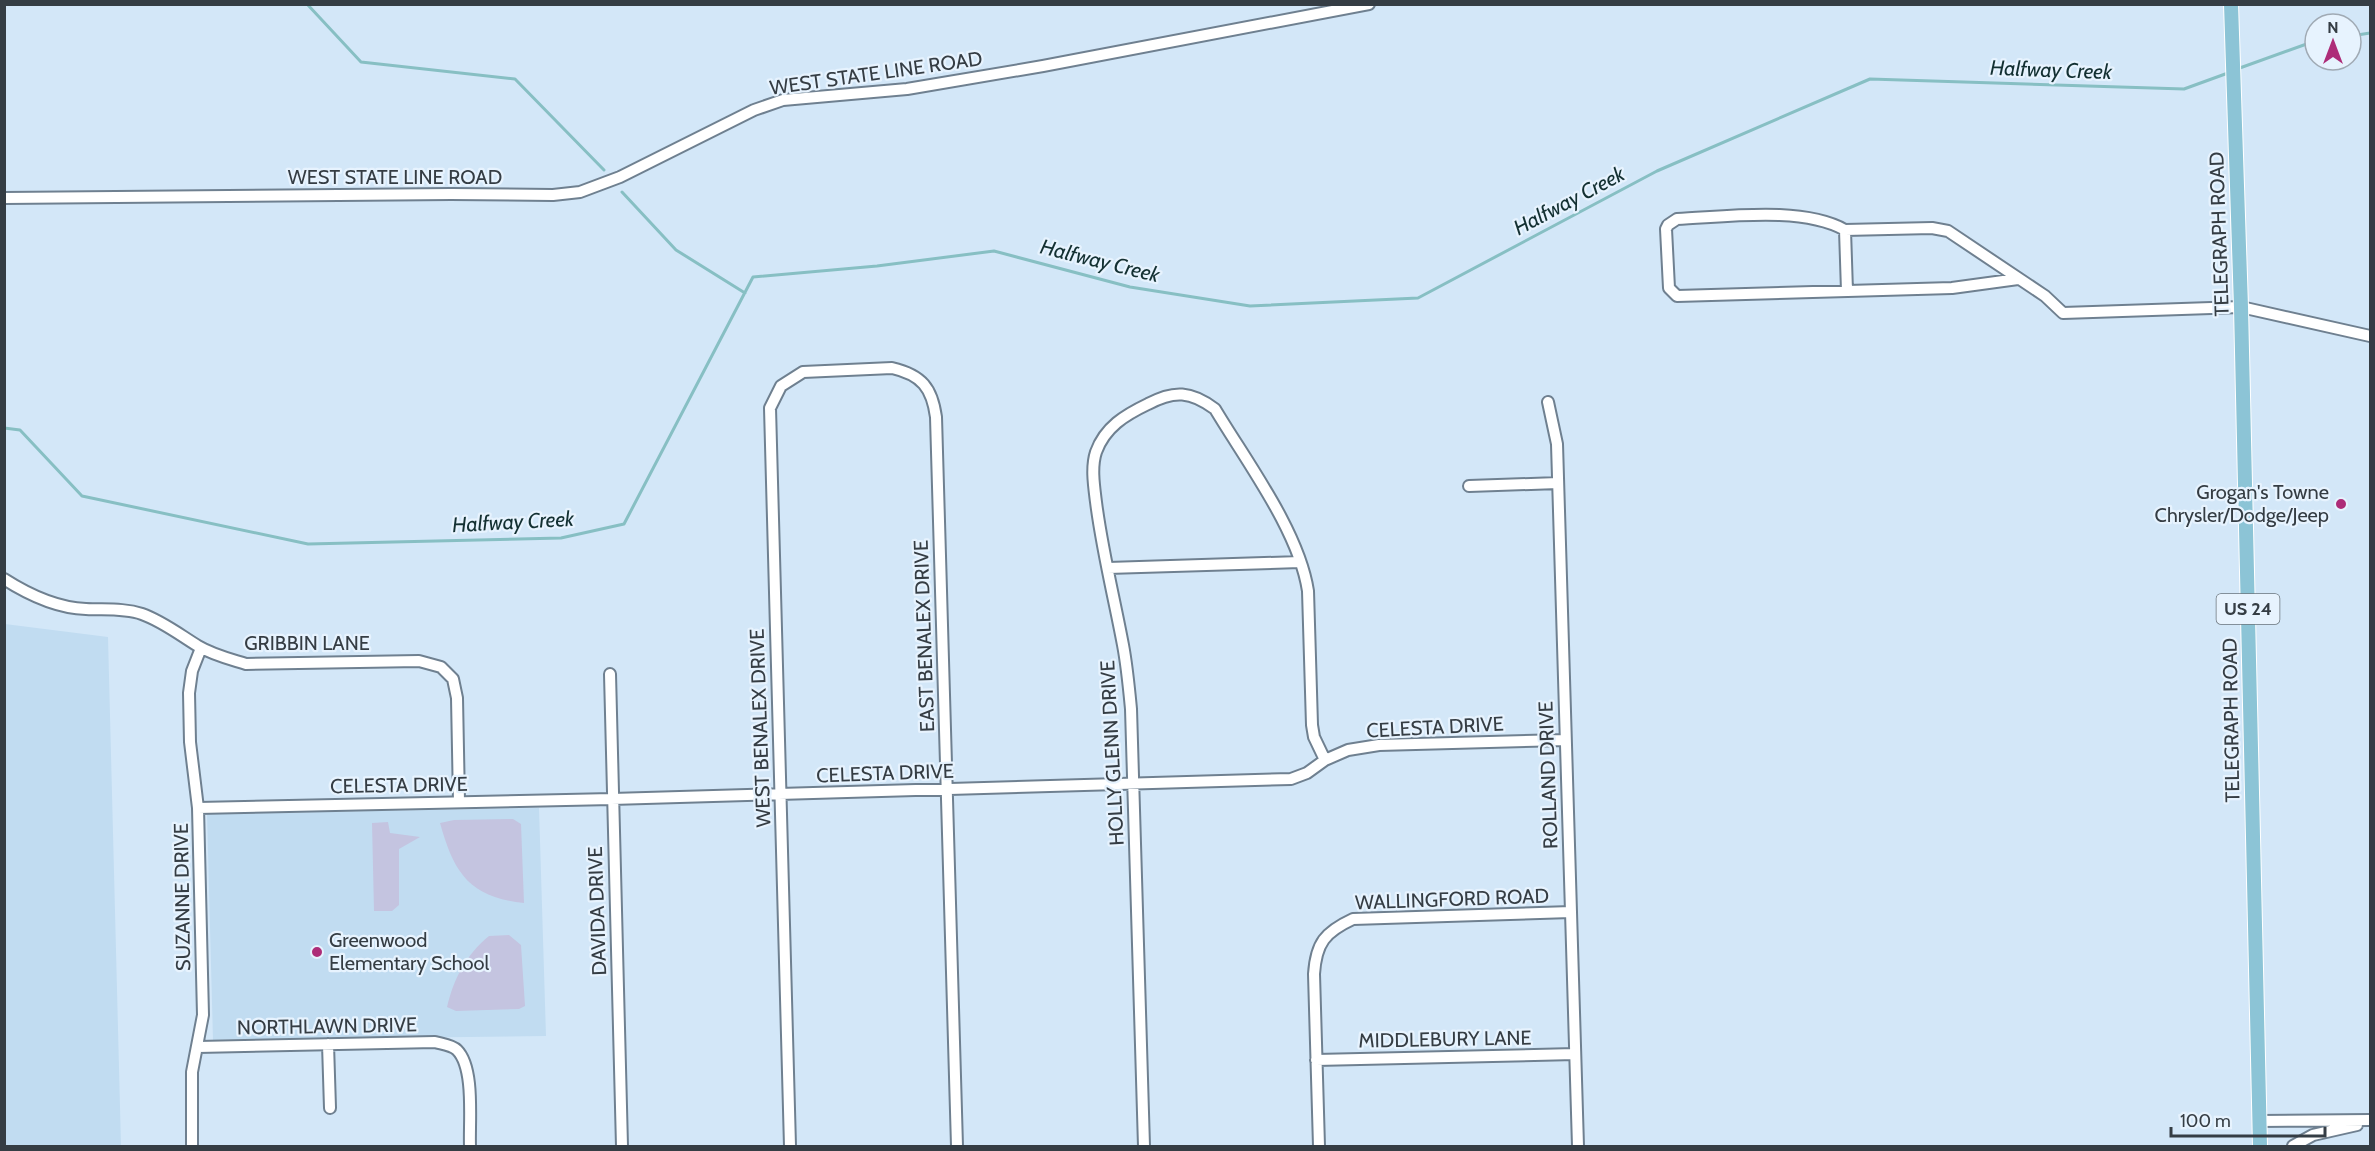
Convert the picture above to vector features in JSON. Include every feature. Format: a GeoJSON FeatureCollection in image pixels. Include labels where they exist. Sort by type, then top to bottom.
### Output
{"type":"FeatureCollection","features":[{"type":"Feature","properties":{"kind":"main road","name":"TELEGRAPH ROAD"},"geometry":{"type":"LineString","coordinates":[[2231,4],[2241,307],[2260,1146]]}},
{"type":"Feature","properties":{"kind":"street","name":"WEST STATE LINE ROAD"},"geometry":{"type":"LineString","coordinates":[[4,198],[553,195],[580,192],[620,177],[754,110],[783,100],[918,87],[1369,4]]}},
{"type":"Feature","properties":{"kind":"street"},"geometry":{"type":"LineString","coordinates":[[2018,279],[1952,288],[1677,296],[1669,288],[1666,229],[1677,219],[1799,215],[1834,224],[1845,230],[1932,228],[1947,231],[2045,296],[2063,313],[2241,307],[2370,336]]}},
{"type":"Feature","properties":{"kind":"street"},"geometry":{"type":"LineString","coordinates":[[1845,230],[1847,291]]}},
{"type":"Feature","properties":{"kind":"street","name":"EAST BENALEX DRIVE"},"geometry":{"type":"LineString","coordinates":[[851,369],[892,368],[902,370],[923,383],[931,392],[934,404],[957,1146]]}},
{"type":"Feature","properties":{"kind":"street","name":"WEST BENALEX DRIVE"},"geometry":{"type":"LineString","coordinates":[[790,1146],[770,408],[781,386],[792,377],[803,372],[851,369]]}},
{"type":"Feature","properties":{"kind":"street","name":"HOLLY GLENN DRIVE"},"geometry":{"type":"LineString","coordinates":[[1144,1146],[1129,682],[1101,535],[1094,480],[1096,454],[1105,433],[1119,420],[1164,395],[1191,395],[1203,400],[1215,409],[1282,521],[1300,561]]}},
{"type":"Feature","properties":{"kind":"street","name":"ROLLAND DRIVE"},"geometry":{"type":"LineString","coordinates":[[1548,402],[1557,444],[1564,740],[1578,1146]]}},
{"type":"Feature","properties":{"kind":"street"},"geometry":{"type":"LineString","coordinates":[[1468,486],[1558,483]]}},
{"type":"Feature","properties":{"kind":"street"},"geometry":{"type":"LineString","coordinates":[[1107,568],[1300,561],[1308,591],[1312,725],[1314,737],[1325,760]]}},
{"type":"Feature","properties":{"kind":"street","name":"GRIBBIN LANE"},"geometry":{"type":"LineString","coordinates":[[4,579],[29,594],[57,604],[85,609],[129,611],[143,615],[201,648],[246,664],[431,662],[441,667],[453,680],[457,698],[459,802]]}},
{"type":"Feature","properties":{"kind":"street","name":"SUZANNE DRIVE"},"geometry":{"type":"LineString","coordinates":[[192,1146],[192,1072],[203,1015],[198,808],[190,742],[189,693],[192,671],[201,648]]}},
{"type":"Feature","properties":{"kind":"street","name":"DAVIDA DRIVE"},"geometry":{"type":"LineString","coordinates":[[610,674],[622,1146]]}},
{"type":"Feature","properties":{"kind":"street","name":"CELESTA DRIVE"},"geometry":{"type":"LineString","coordinates":[[198,808],[612,799],[1291,779],[1307,773],[1325,760],[1348,750],[1379,745],[1564,740]]}},
{"type":"Feature","properties":{"kind":"street","name":"WALLINGFORD ROAD"},"geometry":{"type":"LineString","coordinates":[[1316,1060],[1315,958],[1319,946],[1335,927],[1353,919],[1571,912]]}},
{"type":"Feature","properties":{"kind":"street","name":"NORTHLAWN DRIVE"},"geometry":{"type":"LineString","coordinates":[[198,1047],[435,1042],[456,1048],[465,1061],[468,1077],[470,1146]]}},
{"type":"Feature","properties":{"kind":"street"},"geometry":{"type":"LineString","coordinates":[[328,1044],[330,1108]]}},
{"type":"Feature","properties":{"kind":"street","name":"MIDDLEBURY LANE"},"geometry":{"type":"LineString","coordinates":[[1316,1060],[1575,1054]]}},
{"type":"Feature","properties":{"kind":"street"},"geometry":{"type":"LineString","coordinates":[[1316,1060],[1319,1146]]}},
{"type":"Feature","properties":{"kind":"street"},"geometry":{"type":"LineString","coordinates":[[2259,1121],[2370,1121]]}},
{"type":"Feature","properties":{"kind":"street"},"geometry":{"type":"LineString","coordinates":[[2293,1146],[2313,1135],[2370,1121]]}},
{"type":"Feature","properties":{"kind":"shaded area"},"geometry":{"type":"Polygon","coordinates":[[[5,624],[108,637],[121,1146],[5,1146],[5,624]]]}},
{"type":"Feature","properties":{"kind":"shaded area"},"geometry":{"type":"Polygon","coordinates":[[[539,808],[546,1036],[213,1040],[207,814],[539,808]]]}},
{"type":"Feature","properties":{"kind":"shaded area"},"geometry":{"type":"Polygon","coordinates":[[[513,819],[521,824],[524,903],[490,895],[467,880],[451,856],[440,823],[454,820],[513,819]]]}},
{"type":"Feature","properties":{"kind":"shaded area"},"geometry":{"type":"Polygon","coordinates":[[[388,822],[390,833],[420,837],[399,849],[399,905],[392,911],[374,911],[372,823],[388,822]]]}},
{"type":"Feature","properties":{"kind":"shaded area"},"geometry":{"type":"Polygon","coordinates":[[[509,935],[521,945],[525,1006],[519,1009],[456,1011],[447,1007],[453,986],[467,959],[489,936],[509,935]]]}},
{"type":"Feature","properties":{"kind":"waterway"},"geometry":{"type":"LineString","coordinates":[[307,4],[361,62],[515,79],[604,170]]}},
{"type":"Feature","properties":{"kind":"waterway","name":"Halfway Creek"},"geometry":{"type":"LineString","coordinates":[[2363,34],[2370,33]]}},
{"type":"Feature","properties":{"kind":"waterway","name":"Halfway Creek"},"geometry":{"type":"LineString","coordinates":[[2237,69],[2303,45]]}},
{"type":"Feature","properties":{"kind":"waterway","name":"Halfway Creek"},"geometry":{"type":"LineString","coordinates":[[4,428],[20,430],[82,496],[308,544],[561,538],[624,524],[753,277],[877,266],[994,251],[1130,287],[1250,306],[1418,298],[1657,171],[1870,79],[2184,89],[2228,73]]}},
{"type":"Feature","properties":{"kind":"waterway"},"geometry":{"type":"LineString","coordinates":[[622,192],[676,250],[745,293]]}},
{"type":"Feature","properties":{"kind":"place","name":"Grogan's Towne Chrysler/Dodge/Jeep"},"geometry":{"type":"Point","coordinates":[2341,504]}},
{"type":"Feature","properties":{"kind":"place","name":"Greenwood Elementary School"},"geometry":{"type":"Point","coordinates":[317,952]}}]}
